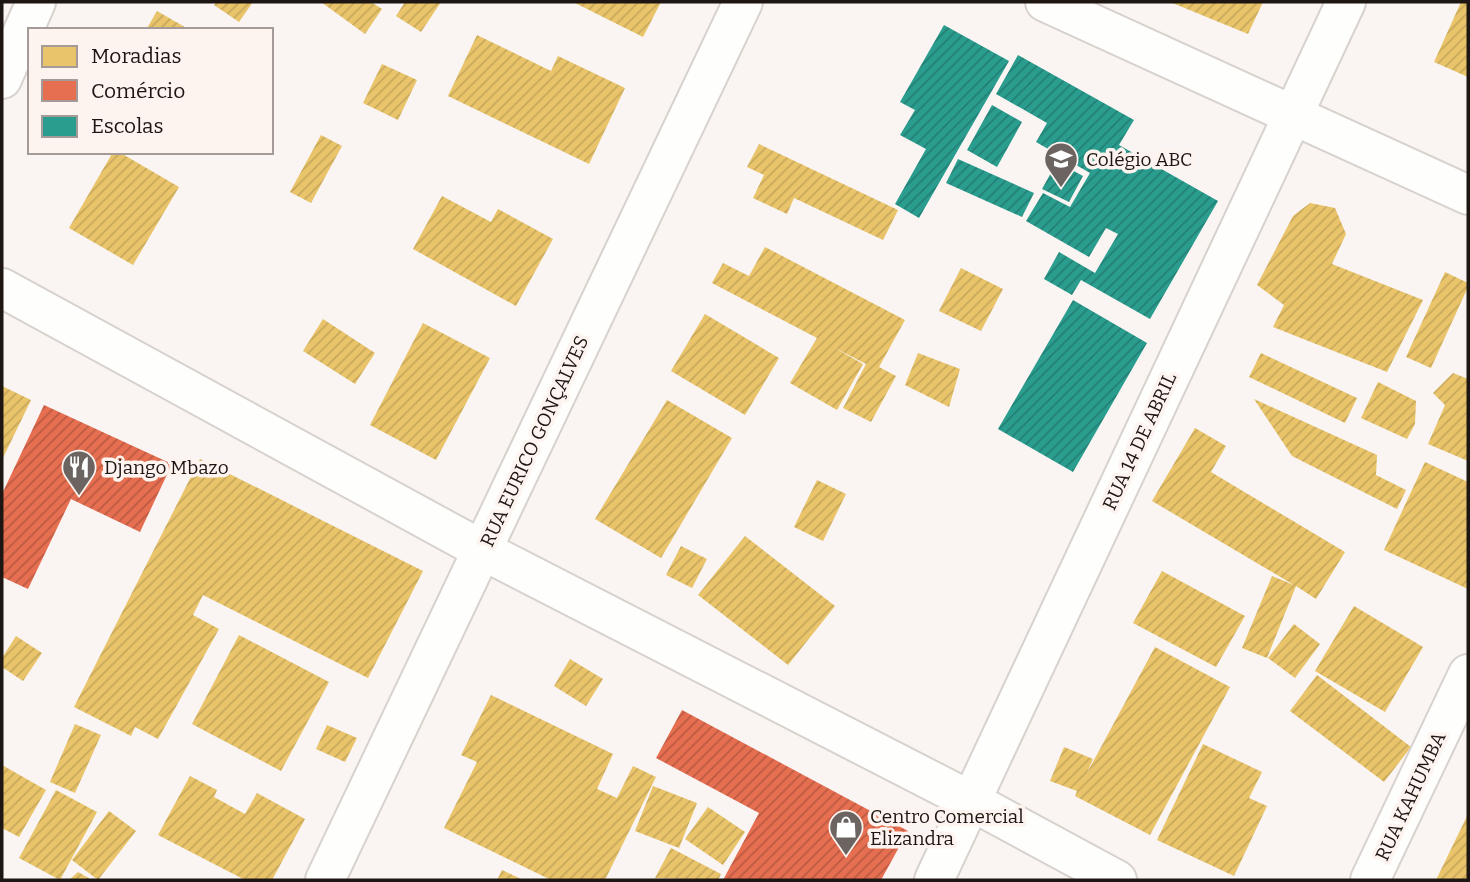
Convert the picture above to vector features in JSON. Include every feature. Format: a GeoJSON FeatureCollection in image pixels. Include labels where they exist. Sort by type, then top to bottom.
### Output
{"type":"FeatureCollection","features":[{"type":"Feature","properties":{"kind":"street"},"geometry":{"type":"LineString","coordinates":[[2,79],[36,2]]}},
{"type":"Feature","properties":{"kind":"street","name":"RUA EURICO GONÇALVES"},"geometry":{"type":"LineString","coordinates":[[325,880],[743,2]]}},
{"type":"Feature","properties":{"kind":"street"},"geometry":{"type":"LineString","coordinates":[[1045,2],[1468,195]]}},
{"type":"Feature","properties":{"kind":"street","name":"RUA 14 DE ABRIL"},"geometry":{"type":"LineString","coordinates":[[933,880],[1346,2]]}},
{"type":"Feature","properties":{"kind":"street"},"geometry":{"type":"LineString","coordinates":[[2,288],[482,550],[971,801],[1117,880]]}},
{"type":"Feature","properties":{"kind":"street","name":"RUA KAHUMBA"},"geometry":{"type":"LineString","coordinates":[[1370,880],[1468,674]]}},
{"type":"Feature","properties":{"kind":"building: Moradias"},"geometry":{"type":"Polygon","coordinates":[[[216,2],[253,2],[239,22],[214,5],[216,2]]]}},
{"type":"Feature","properties":{"kind":"building: Moradias"},"geometry":{"type":"Polygon","coordinates":[[[321,2],[371,2],[382,9],[365,34],[321,2]]]}},
{"type":"Feature","properties":{"kind":"building: Moradias"},"geometry":{"type":"Polygon","coordinates":[[[405,2],[441,2],[421,32],[396,16],[405,2]]]}},
{"type":"Feature","properties":{"kind":"building: Moradias"},"geometry":{"type":"Polygon","coordinates":[[[573,2],[661,2],[643,37],[573,2]]]}},
{"type":"Feature","properties":{"kind":"building: Moradias"},"geometry":{"type":"Polygon","coordinates":[[[1170,2],[1263,2],[1248,34],[1170,2]]]}},
{"type":"Feature","properties":{"kind":"building: Moradias"},"geometry":{"type":"Polygon","coordinates":[[[1461,2],[1468,2],[1468,77],[1434,62],[1461,2]]]}},
{"type":"Feature","properties":{"kind":"building: Moradias"},"geometry":{"type":"Polygon","coordinates":[[[157,11],[187,28],[147,28],[157,11]]]}},
{"type":"Feature","properties":{"kind":"building: Moradias"},"geometry":{"type":"Polygon","coordinates":[[[477,35],[551,71],[558,56],[625,88],[589,164],[448,96],[477,35]]]}},
{"type":"Feature","properties":{"kind":"building: Moradias"},"geometry":{"type":"Polygon","coordinates":[[[382,64],[417,80],[398,120],[363,103],[382,64]]]}},
{"type":"Feature","properties":{"kind":"building: Moradias"},"geometry":{"type":"Polygon","coordinates":[[[321,135],[342,146],[311,203],[290,192],[321,135]]]}},
{"type":"Feature","properties":{"kind":"building: Moradias"},"geometry":{"type":"Polygon","coordinates":[[[759,144],[898,210],[883,240],[794,198],[787,214],[753,198],[764,175],[747,167],[759,144]]]}},
{"type":"Feature","properties":{"kind":"building: Moradias"},"geometry":{"type":"Polygon","coordinates":[[[112,154],[122,154],[179,187],[133,265],[69,228],[112,154]]]}},
{"type":"Feature","properties":{"kind":"building: Moradias"},"geometry":{"type":"Polygon","coordinates":[[[442,196],[491,222],[498,209],[553,239],[516,306],[413,249],[442,196]]]}},
{"type":"Feature","properties":{"kind":"building: Moradias"},"geometry":{"type":"Polygon","coordinates":[[[1310,203],[1335,208],[1346,234],[1332,264],[1423,300],[1387,372],[1273,327],[1284,305],[1257,285],[1293,216],[1310,203]]]}},
{"type":"Feature","properties":{"kind":"building: Moradias"},"geometry":{"type":"Polygon","coordinates":[[[765,247],[905,320],[879,367],[896,376],[871,422],[843,408],[866,364],[833,347],[863,364],[837,410],[790,383],[817,338],[712,283],[723,263],[749,276],[765,247]]]}},
{"type":"Feature","properties":{"kind":"building: Moradias"},"geometry":{"type":"Polygon","coordinates":[[[961,268],[1003,289],[981,331],[939,311],[961,268]]]}},
{"type":"Feature","properties":{"kind":"building: Moradias"},"geometry":{"type":"Polygon","coordinates":[[[1445,272],[1468,283],[1468,287],[1431,368],[1406,357],[1445,272]]]}},
{"type":"Feature","properties":{"kind":"building: Moradias"},"geometry":{"type":"Polygon","coordinates":[[[705,314],[779,358],[745,415],[671,371],[705,314]]]}},
{"type":"Feature","properties":{"kind":"building: Moradias"},"geometry":{"type":"Polygon","coordinates":[[[323,319],[375,353],[355,384],[303,351],[323,319]]]}},
{"type":"Feature","properties":{"kind":"building: Moradias"},"geometry":{"type":"Polygon","coordinates":[[[423,323],[490,358],[436,460],[370,425],[423,323]]]}},
{"type":"Feature","properties":{"kind":"building: Moradias"},"geometry":{"type":"Polygon","coordinates":[[[918,353],[960,369],[949,407],[905,385],[918,353]]]}},
{"type":"Feature","properties":{"kind":"building: Moradias"},"geometry":{"type":"Polygon","coordinates":[[[1261,353],[1357,398],[1345,423],[1249,377],[1261,353]]]}},
{"type":"Feature","properties":{"kind":"building: Moradias"},"geometry":{"type":"Polygon","coordinates":[[[1453,373],[1468,379],[1468,461],[1428,444],[1445,405],[1433,393],[1453,373]]]}},
{"type":"Feature","properties":{"kind":"building: Moradias"},"geometry":{"type":"Polygon","coordinates":[[[1378,382],[1416,401],[1415,424],[1407,439],[1361,418],[1378,382]]]}},
{"type":"Feature","properties":{"kind":"building: Moradias"},"geometry":{"type":"Polygon","coordinates":[[[2,386],[31,400],[2,460],[2,386]]]}},
{"type":"Feature","properties":{"kind":"building: Moradias"},"geometry":{"type":"Polygon","coordinates":[[[1254,399],[1377,455],[1376,475],[1406,490],[1397,509],[1292,456],[1254,399]]]}},
{"type":"Feature","properties":{"kind":"building: Moradias"},"geometry":{"type":"Polygon","coordinates":[[[667,400],[732,438],[661,558],[595,519],[667,400]]]}},
{"type":"Feature","properties":{"kind":"building: Moradias"},"geometry":{"type":"Polygon","coordinates":[[[1195,428],[1226,446],[1211,472],[1345,552],[1316,599],[1296,586],[1267,658],[1242,648],[1272,576],[1294,585],[1152,501],[1195,428]]]}},
{"type":"Feature","properties":{"kind":"building: Moradias"},"geometry":{"type":"Polygon","coordinates":[[[200,459],[423,571],[368,678],[203,595],[193,615],[219,629],[158,739],[135,727],[131,736],[74,707],[200,459]]]}},
{"type":"Feature","properties":{"kind":"building: Moradias"},"geometry":{"type":"Polygon","coordinates":[[[1425,462],[1468,482],[1468,589],[1384,550],[1425,462]]]}},
{"type":"Feature","properties":{"kind":"building: Moradias"},"geometry":{"type":"Polygon","coordinates":[[[817,480],[846,494],[823,541],[794,527],[817,480]]]}},
{"type":"Feature","properties":{"kind":"building: Moradias"},"geometry":{"type":"Polygon","coordinates":[[[745,536],[835,606],[788,665],[698,595],[745,536]]]}},
{"type":"Feature","properties":{"kind":"building: Moradias"},"geometry":{"type":"Polygon","coordinates":[[[681,546],[707,559],[692,588],[666,575],[681,546]]]}},
{"type":"Feature","properties":{"kind":"building: Moradias"},"geometry":{"type":"Polygon","coordinates":[[[1162,571],[1245,616],[1216,667],[1133,623],[1162,571]]]}},
{"type":"Feature","properties":{"kind":"building: Moradias"},"geometry":{"type":"Polygon","coordinates":[[[1354,606],[1423,647],[1385,712],[1315,671],[1354,606]]]}},
{"type":"Feature","properties":{"kind":"building: Moradias"},"geometry":{"type":"Polygon","coordinates":[[[1294,624],[1320,644],[1295,678],[1268,658],[1294,624]]]}},
{"type":"Feature","properties":{"kind":"building: Moradias"},"geometry":{"type":"Polygon","coordinates":[[[239,635],[329,682],[281,771],[192,724],[239,635]]]}},
{"type":"Feature","properties":{"kind":"building: Moradias"},"geometry":{"type":"Polygon","coordinates":[[[16,636],[42,653],[23,681],[2,667],[2,658],[16,636]]]}},
{"type":"Feature","properties":{"kind":"building: Moradias"},"geometry":{"type":"Polygon","coordinates":[[[1155,647],[1230,687],[1150,835],[1075,796],[1077,791],[1050,781],[1064,747],[1093,759],[1087,773],[1155,647]]]}},
{"type":"Feature","properties":{"kind":"building: Moradias"},"geometry":{"type":"Polygon","coordinates":[[[570,659],[603,679],[586,706],[554,686],[570,659]]]}},
{"type":"Feature","properties":{"kind":"building: Moradias"},"geometry":{"type":"Polygon","coordinates":[[[1317,675],[1411,747],[1384,782],[1290,711],[1317,675]]]}},
{"type":"Feature","properties":{"kind":"building: Moradias"},"geometry":{"type":"Polygon","coordinates":[[[491,695],[613,754],[597,789],[617,798],[633,766],[656,777],[605,880],[551,880],[444,828],[477,762],[461,755],[491,695]]]}},
{"type":"Feature","properties":{"kind":"building: Moradias"},"geometry":{"type":"Polygon","coordinates":[[[75,724],[101,735],[75,793],[50,782],[75,724]]]}},
{"type":"Feature","properties":{"kind":"building: Moradias"},"geometry":{"type":"Polygon","coordinates":[[[327,725],[357,738],[345,762],[316,749],[327,725]]]}},
{"type":"Feature","properties":{"kind":"building: Moradias"},"geometry":{"type":"Polygon","coordinates":[[[1203,744],[1262,772],[1249,798],[1267,806],[1234,876],[1157,840],[1203,744]]]}},
{"type":"Feature","properties":{"kind":"building: Moradias"},"geometry":{"type":"Polygon","coordinates":[[[2,765],[46,790],[19,837],[2,828],[2,765]]]}},
{"type":"Feature","properties":{"kind":"building: Moradias"},"geometry":{"type":"Polygon","coordinates":[[[190,776],[217,790],[214,797],[245,814],[257,793],[305,819],[272,880],[245,880],[158,835],[190,776]]]}},
{"type":"Feature","properties":{"kind":"building: Moradias"},"geometry":{"type":"Polygon","coordinates":[[[653,786],[697,803],[679,848],[635,831],[653,786]]]}},
{"type":"Feature","properties":{"kind":"building: Moradias"},"geometry":{"type":"Polygon","coordinates":[[[56,790],[97,812],[60,880],[19,858],[56,790]]]}},
{"type":"Feature","properties":{"kind":"building: Moradias"},"geometry":{"type":"Polygon","coordinates":[[[708,807],[745,832],[723,865],[685,839],[708,807]]]}},
{"type":"Feature","properties":{"kind":"building: Moradias"},"geometry":{"type":"Polygon","coordinates":[[[109,811],[136,831],[98,880],[72,860],[109,811]]]}},
{"type":"Feature","properties":{"kind":"building: Moradias"},"geometry":{"type":"Polygon","coordinates":[[[1468,814],[1468,880],[1436,880],[1468,814]]]}},
{"type":"Feature","properties":{"kind":"building: Moradias"},"geometry":{"type":"Polygon","coordinates":[[[671,848],[721,874],[718,880],[655,878],[671,848]]]}},
{"type":"Feature","properties":{"kind":"building: Moradias"},"geometry":{"type":"Polygon","coordinates":[[[502,870],[523,880],[497,880],[502,870]]]}},
{"type":"Feature","properties":{"kind":"building: Moradias"},"geometry":{"type":"Polygon","coordinates":[[[78,872],[92,880],[69,880],[78,872]]]}},
{"type":"Feature","properties":{"kind":"building: Comércio","name":"Django Mbazo"},"geometry":{"type":"Polygon","coordinates":[[[44,405],[172,464],[140,532],[71,499],[28,589],[2,577],[2,494],[44,405]]]}},
{"type":"Feature","properties":{"kind":"building: Comércio"},"geometry":{"type":"Polygon","coordinates":[[[682,710],[908,831],[881,880],[723,880],[759,813],[656,758],[682,710]]]}},
{"type":"Feature","properties":{"kind":"building: Escolas"},"geometry":{"type":"Polygon","coordinates":[[[944,25],[1009,61],[919,218],[895,204],[926,149],[900,135],[915,110],[900,102],[944,25]]]}},
{"type":"Feature","properties":{"kind":"building: Escolas"},"geometry":{"type":"Polygon","coordinates":[[[1018,55],[1134,120],[1119,145],[1218,201],[1150,319],[1081,280],[1072,295],[1044,279],[1059,252],[1095,273],[1118,234],[1106,228],[1089,257],[1026,221],[1043,193],[1070,207],[1090,173],[1036,142],[1047,123],[996,94],[1018,55]]]}},
{"type":"Feature","properties":{"kind":"building: Escolas"},"geometry":{"type":"Polygon","coordinates":[[[992,105],[1022,122],[997,167],[967,150],[992,105]]]}},
{"type":"Feature","properties":{"kind":"building: Escolas"},"geometry":{"type":"Polygon","coordinates":[[[958,159],[1034,193],[1022,217],[946,183],[958,159]]]}},
{"type":"Feature","properties":{"kind":"building: Escolas"},"geometry":{"type":"Polygon","coordinates":[[[1057,162],[1083,176],[1069,202],[1042,189],[1057,162]]]}},
{"type":"Feature","properties":{"kind":"building: Escolas"},"geometry":{"type":"Polygon","coordinates":[[[1073,300],[1147,343],[1073,472],[998,429],[1073,300]]]}},
{"type":"Feature","properties":{"kind":"place","name":"Colégio ABC"},"geometry":{"type":"Point","coordinates":[1061,189]}},
{"type":"Feature","properties":{"kind":"place","name":"Django Mbazo"},"geometry":{"type":"Point","coordinates":[79,497]}},
{"type":"Feature","properties":{"kind":"place","name":"Centro Comercial Elizandra"},"geometry":{"type":"Point","coordinates":[846,857]}}]}
